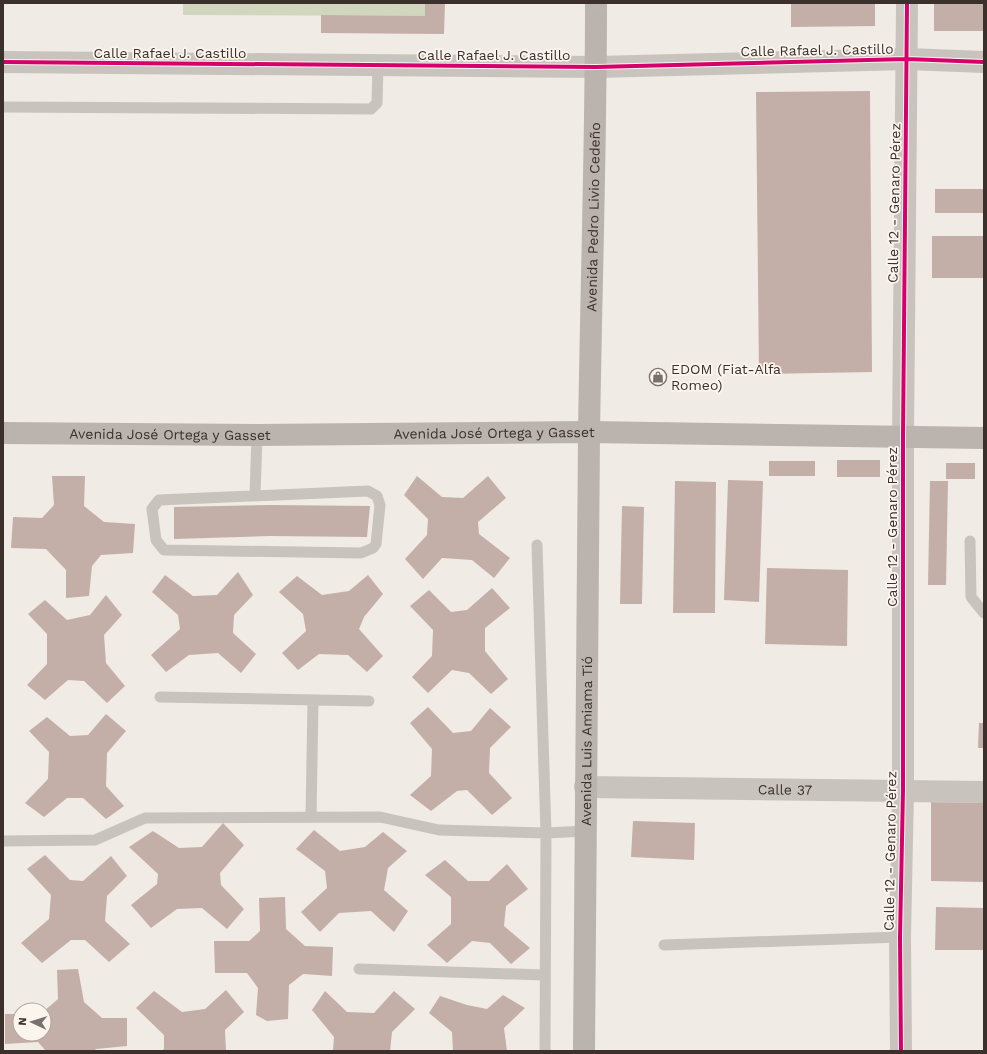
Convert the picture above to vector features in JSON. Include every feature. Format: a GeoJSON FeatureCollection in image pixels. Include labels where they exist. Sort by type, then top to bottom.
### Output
{"type":"FeatureCollection","features":[{"type":"Feature","properties":{"kind":"main road","name":"Avenida Pedro Livio Cedeño"},"geometry":{"type":"LineString","coordinates":[[589,432],[596,3]]}},
{"type":"Feature","properties":{"kind":"main road","name":"Avenida José Ortega y Gasset"},"geometry":{"type":"LineString","coordinates":[[3,433],[257,435],[589,432],[984,438]]}},
{"type":"Feature","properties":{"kind":"main road","name":"Avenida Luis Amiama Tió"},"geometry":{"type":"LineString","coordinates":[[584,1051],[589,432]]}},
{"type":"Feature","properties":{"kind":"street","name":"Calle 12 - Genaro Pérez"},"geometry":{"type":"LineString","coordinates":[[901,1051],[900,937],[903,791],[903,437],[907,3]]}},
{"type":"Feature","properties":{"kind":"street","name":"Calle Rafael J. Castillo"},"geometry":{"type":"LineString","coordinates":[[3,62],[596,67],[906,59],[984,62]]}},
{"type":"Feature","properties":{"kind":"street","name":"Calle 37"},"geometry":{"type":"LineString","coordinates":[[585,787],[984,792]]}},
{"type":"Feature","properties":{"kind":"lane"},"geometry":{"type":"LineString","coordinates":[[3,107],[371,109],[377,103],[378,65]]}},
{"type":"Feature","properties":{"kind":"lane"},"geometry":{"type":"LineString","coordinates":[[255,496],[257,435]]}},
{"type":"Feature","properties":{"kind":"lane"},"geometry":{"type":"LineString","coordinates":[[368,491],[377,496],[380,505],[376,544],[373,548],[361,553],[164,550],[156,540],[152,509],[159,500],[255,496],[368,491]]}},
{"type":"Feature","properties":{"kind":"lane"},"geometry":{"type":"LineString","coordinates":[[970,541],[971,597],[984,613]]}},
{"type":"Feature","properties":{"kind":"lane"},"geometry":{"type":"LineString","coordinates":[[537,545],[546,834],[544,975],[545,1051]]}},
{"type":"Feature","properties":{"kind":"lane"},"geometry":{"type":"LineString","coordinates":[[160,697],[369,701]]}},
{"type":"Feature","properties":{"kind":"lane"},"geometry":{"type":"LineString","coordinates":[[312,817],[313,701]]}},
{"type":"Feature","properties":{"kind":"lane"},"geometry":{"type":"LineString","coordinates":[[3,841],[95,840],[146,818],[380,817],[439,830],[546,834],[586,831]]}},
{"type":"Feature","properties":{"kind":"lane"},"geometry":{"type":"LineString","coordinates":[[664,945],[900,937]]}},
{"type":"Feature","properties":{"kind":"lane"},"geometry":{"type":"LineString","coordinates":[[358,969],[544,975]]}},
{"type":"Feature","properties":{"kind":"green space"},"geometry":{"type":"Polygon","coordinates":[[[183,3],[425,3],[425,16],[183,15],[183,3]]]}},
{"type":"Feature","properties":{"kind":"building"},"geometry":{"type":"Polygon","coordinates":[[[425,3],[445,3],[444,34],[321,33],[321,15],[425,16],[425,3]]]}},
{"type":"Feature","properties":{"kind":"building"},"geometry":{"type":"Polygon","coordinates":[[[791,3],[875,3],[875,26],[791,27],[791,3]]]}},
{"type":"Feature","properties":{"kind":"building"},"geometry":{"type":"Polygon","coordinates":[[[934,3],[984,3],[984,31],[934,31],[934,3]]]}},
{"type":"Feature","properties":{"kind":"building"},"geometry":{"type":"Polygon","coordinates":[[[870,91],[872,372],[759,374],[756,92],[870,91]]]}},
{"type":"Feature","properties":{"kind":"building"},"geometry":{"type":"Polygon","coordinates":[[[935,189],[984,189],[984,213],[935,213],[935,189]]]}},
{"type":"Feature","properties":{"kind":"building"},"geometry":{"type":"Polygon","coordinates":[[[932,236],[984,236],[984,278],[932,278],[932,236]]]}},
{"type":"Feature","properties":{"kind":"building"},"geometry":{"type":"Polygon","coordinates":[[[837,460],[880,460],[880,477],[837,477],[837,460]]]}},
{"type":"Feature","properties":{"kind":"building"},"geometry":{"type":"Polygon","coordinates":[[[769,461],[815,461],[815,476],[769,476],[769,461]]]}},
{"type":"Feature","properties":{"kind":"building"},"geometry":{"type":"Polygon","coordinates":[[[946,463],[975,463],[975,479],[946,479],[946,463]]]}},
{"type":"Feature","properties":{"kind":"building"},"geometry":{"type":"Polygon","coordinates":[[[52,476],[85,476],[84,506],[104,522],[135,524],[133,553],[101,555],[92,566],[89,596],[66,598],[66,570],[46,549],[11,548],[13,517],[42,518],[54,505],[52,476]]]}},
{"type":"Feature","properties":{"kind":"building"},"geometry":{"type":"Polygon","coordinates":[[[417,476],[442,497],[463,498],[488,476],[506,498],[478,522],[479,534],[510,558],[494,578],[472,560],[442,558],[423,579],[405,559],[427,535],[428,519],[404,495],[417,476]]]}},
{"type":"Feature","properties":{"kind":"building"},"geometry":{"type":"Polygon","coordinates":[[[728,480],[763,481],[759,602],[724,600],[728,480]]]}},
{"type":"Feature","properties":{"kind":"building"},"geometry":{"type":"Polygon","coordinates":[[[675,481],[716,482],[715,613],[673,613],[675,481]]]}},
{"type":"Feature","properties":{"kind":"building"},"geometry":{"type":"Polygon","coordinates":[[[930,481],[948,481],[946,585],[928,585],[930,481]]]}},
{"type":"Feature","properties":{"kind":"building"},"geometry":{"type":"Polygon","coordinates":[[[271,505],[370,506],[367,537],[270,536],[174,539],[174,507],[271,505]]]}},
{"type":"Feature","properties":{"kind":"building"},"geometry":{"type":"Polygon","coordinates":[[[622,506],[644,507],[642,604],[620,604],[622,506]]]}},
{"type":"Feature","properties":{"kind":"building"},"geometry":{"type":"Polygon","coordinates":[[[767,568],[848,570],[847,646],[765,644],[767,568]]]}},
{"type":"Feature","properties":{"kind":"building"},"geometry":{"type":"Polygon","coordinates":[[[238,572],[253,595],[234,615],[233,633],[256,654],[241,673],[218,653],[189,655],[166,672],[151,655],[180,629],[178,615],[152,592],[165,575],[193,596],[217,595],[238,572]]]}},
{"type":"Feature","properties":{"kind":"building"},"geometry":{"type":"Polygon","coordinates":[[[368,575],[383,594],[364,617],[359,629],[383,656],[367,672],[348,655],[319,654],[298,670],[282,653],[306,631],[303,614],[279,592],[297,576],[322,595],[349,591],[368,575]]]}},
{"type":"Feature","properties":{"kind":"building"},"geometry":{"type":"Polygon","coordinates":[[[492,588],[510,608],[485,628],[485,651],[508,679],[491,694],[469,673],[452,670],[428,693],[412,677],[432,656],[433,630],[410,606],[429,590],[451,612],[467,610],[492,588]]]}},
{"type":"Feature","properties":{"kind":"building"},"geometry":{"type":"Polygon","coordinates":[[[106,595],[122,615],[104,635],[106,663],[125,686],[107,703],[84,681],[68,680],[45,700],[27,685],[47,664],[47,634],[28,614],[45,600],[67,620],[90,615],[106,595]]]}},
{"type":"Feature","properties":{"kind":"building"},"geometry":{"type":"Polygon","coordinates":[[[428,707],[453,733],[471,731],[490,708],[511,727],[490,748],[489,773],[512,798],[492,815],[467,790],[457,791],[431,811],[410,795],[431,776],[432,749],[410,723],[428,707]]]}},
{"type":"Feature","properties":{"kind":"building"},"geometry":{"type":"Polygon","coordinates":[[[106,714],[126,731],[107,753],[106,786],[124,806],[106,819],[83,798],[67,798],[44,817],[25,803],[48,779],[49,752],[29,731],[47,717],[70,736],[88,735],[106,714]]]}},
{"type":"Feature","properties":{"kind":"building"},"geometry":{"type":"Polygon","coordinates":[[[979,723],[984,723],[984,748],[978,748],[979,723]]]}},
{"type":"Feature","properties":{"kind":"building"},"geometry":{"type":"Polygon","coordinates":[[[931,802],[984,803],[984,882],[931,881],[931,802]]]}},
{"type":"Feature","properties":{"kind":"building"},"geometry":{"type":"Polygon","coordinates":[[[633,821],[695,823],[694,860],[631,857],[633,821]]]}},
{"type":"Feature","properties":{"kind":"building"},"geometry":{"type":"Polygon","coordinates":[[[223,823],[244,845],[220,873],[221,885],[244,909],[227,929],[202,908],[177,909],[151,928],[131,905],[157,884],[158,874],[129,847],[153,831],[179,848],[202,847],[223,823]]]}},
{"type":"Feature","properties":{"kind":"building"},"geometry":{"type":"Polygon","coordinates":[[[314,830],[340,851],[365,847],[383,832],[407,851],[388,868],[384,890],[408,911],[394,932],[371,911],[339,913],[320,932],[301,912],[327,888],[325,871],[296,849],[314,830]]]}},
{"type":"Feature","properties":{"kind":"building"},"geometry":{"type":"Polygon","coordinates":[[[45,855],[70,880],[83,881],[111,856],[127,876],[107,896],[105,921],[130,944],[109,962],[85,940],[71,940],[42,963],[21,943],[49,919],[51,895],[27,869],[45,855]]]}},
{"type":"Feature","properties":{"kind":"building"},"geometry":{"type":"Polygon","coordinates":[[[445,860],[468,881],[489,881],[507,864],[528,889],[506,906],[504,926],[530,948],[511,964],[490,943],[472,941],[447,963],[427,945],[451,924],[451,897],[425,875],[445,860]]]}},
{"type":"Feature","properties":{"kind":"building"},"geometry":{"type":"Polygon","coordinates":[[[285,897],[286,929],[305,946],[333,947],[332,976],[303,974],[289,985],[288,1019],[267,1021],[256,1015],[258,988],[247,973],[215,973],[214,941],[249,941],[260,931],[259,898],[285,897]]]}},
{"type":"Feature","properties":{"kind":"building"},"geometry":{"type":"Polygon","coordinates":[[[936,907],[984,908],[984,950],[935,950],[936,907]]]}},
{"type":"Feature","properties":{"kind":"building"},"geometry":{"type":"Polygon","coordinates":[[[78,969],[84,1002],[102,1018],[127,1018],[127,1046],[96,1049],[94,1051],[46,1051],[38,1042],[52,1042],[52,1004],[58,999],[57,970],[78,969]]]}},
{"type":"Feature","properties":{"kind":"building"},"geometry":{"type":"Polygon","coordinates":[[[226,990],[244,1012],[225,1030],[226,1051],[161,1051],[164,1049],[164,1035],[136,1008],[154,991],[182,1012],[205,1009],[226,990]]]}},
{"type":"Feature","properties":{"kind":"building"},"geometry":{"type":"Polygon","coordinates":[[[325,991],[347,1012],[374,1013],[394,991],[415,1009],[392,1032],[390,1051],[333,1051],[334,1037],[312,1010],[325,991]]]}},
{"type":"Feature","properties":{"kind":"building"},"geometry":{"type":"Polygon","coordinates":[[[503,995],[525,1008],[504,1028],[507,1051],[453,1051],[452,1032],[429,1013],[440,996],[467,1005],[487,1009],[503,995]]]}},
{"type":"Feature","properties":{"kind":"building"},"geometry":{"type":"Polygon","coordinates":[[[5,1014],[12,1014],[12,1042],[38,1042],[5,1044],[5,1014]]]}},
{"type":"Feature","properties":{"kind":"cycle path"},"geometry":{"type":"LineString","coordinates":[[901,1051],[900,937],[903,791],[903,437],[907,3]]}},
{"type":"Feature","properties":{"kind":"cycle path"},"geometry":{"type":"LineString","coordinates":[[3,62],[596,67],[907,59],[984,62]]}},
{"type":"Feature","properties":{"kind":"place","name":"EDOM (Fiat-Alfa Romeo)"},"geometry":{"type":"Point","coordinates":[658,377]}}]}
